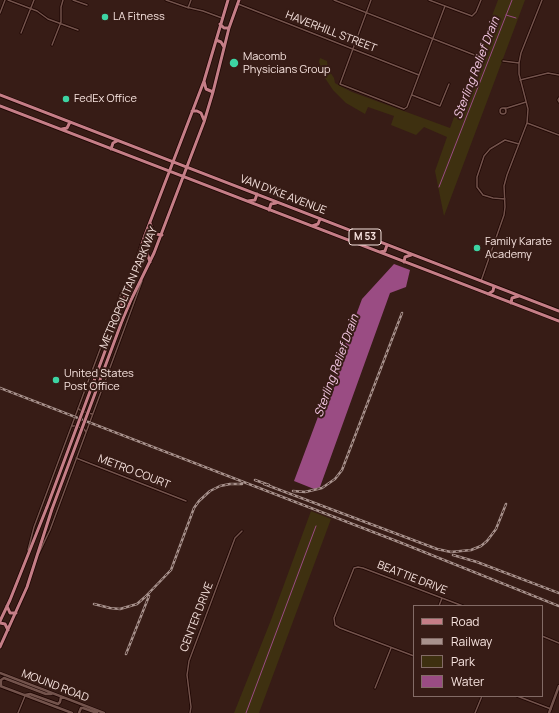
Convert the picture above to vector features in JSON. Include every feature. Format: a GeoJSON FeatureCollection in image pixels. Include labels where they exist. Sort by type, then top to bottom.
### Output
{"type":"FeatureCollection","features":[{"type":"Feature","properties":{"kind":"main road","name":"METROPOLITAN PARKWAY"},"geometry":{"type":"LineString","coordinates":[[0,622],[47,507],[169,171],[204,82],[228,0]]}},
{"type":"Feature","properties":{"kind":"main road","name":"METROPOLITAN PARKWAY"},"geometry":{"type":"LineString","coordinates":[[0,647],[16,613],[37,558],[52,509],[122,321],[162,235],[204,122],[214,92],[229,28],[239,0]]}},
{"type":"Feature","properties":{"kind":"main road"},"geometry":{"type":"LineString","coordinates":[[220,24],[224,28],[229,28]]}},
{"type":"Feature","properties":{"kind":"main road"},"geometry":{"type":"LineString","coordinates":[[216,40],[222,42],[224,47]]}},
{"type":"Feature","properties":{"kind":"main road"},"geometry":{"type":"LineString","coordinates":[[204,82],[206,89],[214,92]]}},
{"type":"Feature","properties":{"kind":"main road","name":"VAN DYKE AVENUE"},"geometry":{"type":"LineString","coordinates":[[0,97],[4,97],[70,122],[559,311]]}},
{"type":"Feature","properties":{"kind":"main road","name":"VAN DYKE AVENUE"},"geometry":{"type":"LineString","coordinates":[[0,106],[559,321]]}},
{"type":"Feature","properties":{"kind":"main road"},"geometry":{"type":"LineString","coordinates":[[192,111],[201,113],[204,122]]}},
{"type":"Feature","properties":{"kind":"main road"},"geometry":{"type":"LineString","coordinates":[[60,129],[67,128],[70,122]]}},
{"type":"Feature","properties":{"kind":"main road"},"geometry":{"type":"LineString","coordinates":[[111,148],[113,143],[119,141]]}},
{"type":"Feature","properties":{"kind":"main road"},"geometry":{"type":"LineString","coordinates":[[247,201],[255,200],[258,194]]}},
{"type":"Feature","properties":{"kind":"main road"},"geometry":{"type":"LineString","coordinates":[[269,210],[271,204],[278,203]]}},
{"type":"Feature","properties":{"kind":"main road"},"geometry":{"type":"LineString","coordinates":[[310,226],[317,225],[320,219]]}},
{"type":"Feature","properties":{"kind":"main road"},"geometry":{"type":"LineString","coordinates":[[150,223],[155,233],[162,235]]}},
{"type":"Feature","properties":{"kind":"main road"},"geometry":{"type":"LineString","coordinates":[[378,252],[385,251],[387,245]]}},
{"type":"Feature","properties":{"kind":"main road"},"geometry":{"type":"LineString","coordinates":[[140,251],[147,253],[150,262]]}},
{"type":"Feature","properties":{"kind":"main road"},"geometry":{"type":"LineString","coordinates":[[404,262],[405,257],[412,255]]}},
{"type":"Feature","properties":{"kind":"main road"},"geometry":{"type":"LineString","coordinates":[[486,294],[492,293],[494,286]]}},
{"type":"Feature","properties":{"kind":"main road"},"geometry":{"type":"LineString","coordinates":[[511,303],[512,298],[519,296]]}},
{"type":"Feature","properties":{"kind":"main road"},"geometry":{"type":"LineString","coordinates":[[7,606],[10,613],[16,613]]}},
{"type":"Feature","properties":{"kind":"main road"},"geometry":{"type":"LineString","coordinates":[[0,622],[5,624],[8,630]]}},
{"type":"Feature","properties":{"kind":"main road","name":"MOUND ROAD"},"geometry":{"type":"LineString","coordinates":[[0,673],[104,713]]}},
{"type":"Feature","properties":{"kind":"main road"},"geometry":{"type":"LineString","coordinates":[[1,686],[1,680],[4,678],[46,694],[54,694]]}},
{"type":"Feature","properties":{"kind":"main road","name":"MOUND ROAD"},"geometry":{"type":"LineString","coordinates":[[1,686],[69,713]]}},
{"type":"Feature","properties":{"kind":"main road"},"geometry":{"type":"LineString","coordinates":[[549,713],[559,686]]}},
{"type":"Feature","properties":{"kind":"main road"},"geometry":{"type":"LineString","coordinates":[[25,695],[30,694],[58,704],[61,697]]}},
{"type":"Feature","properties":{"kind":"main road"},"geometry":{"type":"LineString","coordinates":[[79,713],[81,708],[83,708],[97,713]]}},
{"type":"Feature","properties":{"kind":"street"},"geometry":{"type":"LineString","coordinates":[[0,13],[5,0]]}},
{"type":"Feature","properties":{"kind":"street"},"geometry":{"type":"LineString","coordinates":[[8,0],[31,8],[48,19],[78,30]]}},
{"type":"Feature","properties":{"kind":"street"},"geometry":{"type":"LineString","coordinates":[[21,33],[34,0]]}},
{"type":"Feature","properties":{"kind":"street"},"geometry":{"type":"LineString","coordinates":[[52,45],[60,23],[63,0]]}},
{"type":"Feature","properties":{"kind":"street"},"geometry":{"type":"LineString","coordinates":[[73,0],[87,5]]}},
{"type":"Feature","properties":{"kind":"street"},"geometry":{"type":"LineString","coordinates":[[166,0],[222,18]]}},
{"type":"Feature","properties":{"kind":"street"},"geometry":{"type":"LineString","coordinates":[[188,8],[191,0]]}},
{"type":"Feature","properties":{"kind":"street"},"geometry":{"type":"LineString","coordinates":[[334,0],[477,56]]}},
{"type":"Feature","properties":{"kind":"street"},"geometry":{"type":"LineString","coordinates":[[371,0],[340,84],[405,109],[412,95],[445,6]]}},
{"type":"Feature","properties":{"kind":"street"},"geometry":{"type":"LineString","coordinates":[[429,0],[473,15],[481,0]]}},
{"type":"Feature","properties":{"kind":"street"},"geometry":{"type":"LineString","coordinates":[[481,281],[504,215],[505,181],[527,123],[528,113],[520,80],[519,63],[521,53],[542,0]]}},
{"type":"Feature","properties":{"kind":"street","name":"HAVERHILL STREET"},"geometry":{"type":"LineString","coordinates":[[238,4],[419,75]]}},
{"type":"Feature","properties":{"kind":"street"},"geometry":{"type":"LineString","coordinates":[[503,61],[519,63]]}},
{"type":"Feature","properties":{"kind":"street"},"geometry":{"type":"LineString","coordinates":[[520,80],[548,73],[559,75]]}},
{"type":"Feature","properties":{"kind":"street"},"geometry":{"type":"LineString","coordinates":[[412,95],[439,106],[442,104],[449,84]]}},
{"type":"Feature","properties":{"kind":"street"},"geometry":{"type":"LineString","coordinates":[[507,108],[504,114],[500,113],[500,109],[526,102]]}},
{"type":"Feature","properties":{"kind":"street"},"geometry":{"type":"LineString","coordinates":[[527,123],[559,136]]}},
{"type":"Feature","properties":{"kind":"street"},"geometry":{"type":"LineString","coordinates":[[505,199],[493,198],[481,193],[477,187],[477,177],[484,156],[490,148],[505,140],[519,144]]}},
{"type":"Feature","properties":{"kind":"street"},"geometry":{"type":"LineString","coordinates":[[37,558],[50,530],[145,272]]}},
{"type":"Feature","properties":{"kind":"street"},"geometry":{"type":"LineString","coordinates":[[27,557],[32,534],[71,426],[121,293],[130,279]]}},
{"type":"Feature","properties":{"kind":"street"},"geometry":{"type":"LineString","coordinates":[[78,408],[81,411],[93,414]]}},
{"type":"Feature","properties":{"kind":"street"},"geometry":{"type":"LineString","coordinates":[[71,426],[84,429],[86,432]]}},
{"type":"Feature","properties":{"kind":"street","name":"METRO COURT"},"geometry":{"type":"LineString","coordinates":[[76,458],[186,501]]}},
{"type":"Feature","properties":{"kind":"street","name":"CENTER DRIVE"},"geometry":{"type":"LineString","coordinates":[[190,713],[187,675],[189,661],[236,538],[242,531]]}},
{"type":"Feature","properties":{"kind":"street","name":"BEATTIE DRIVE"},"geometry":{"type":"LineString","coordinates":[[391,648],[340,628],[334,624],[334,618],[355,568],[363,568],[460,605]]}},
{"type":"Feature","properties":{"kind":"street"},"geometry":{"type":"LineString","coordinates":[[439,605],[442,598]]}},
{"type":"Feature","properties":{"kind":"street"},"geometry":{"type":"LineString","coordinates":[[543,636],[559,643]]}},
{"type":"Feature","properties":{"kind":"street"},"geometry":{"type":"LineString","coordinates":[[375,688],[391,648],[413,656]]}},
{"type":"Feature","properties":{"kind":"street"},"geometry":{"type":"LineString","coordinates":[[18,713],[25,695]]}},
{"type":"Feature","properties":{"kind":"street"},"geometry":{"type":"LineString","coordinates":[[475,713],[482,697]]}},
{"type":"Feature","properties":{"kind":"street"},"geometry":{"type":"LineString","coordinates":[[520,697],[551,709]]}},
{"type":"Feature","properties":{"kind":"green space","name":"Sterling Relief Drain"},"geometry":{"type":"Polygon","coordinates":[[[498,0],[525,0],[444,216],[435,171],[447,137],[424,127],[416,135],[391,125],[394,116],[368,107],[365,114],[346,103],[333,90],[325,78],[319,62],[320,58],[327,61],[328,69],[334,78],[335,83],[340,86],[352,92],[450,128],[498,0]]]}},
{"type":"Feature","properties":{"kind":"green space"},"geometry":{"type":"Polygon","coordinates":[[[311,511],[331,519],[259,713],[234,713],[271,620],[311,511]]]}},
{"type":"Feature","properties":{"kind":"water"},"geometry":{"type":"Polygon","coordinates":[[[394,264],[410,270],[406,287],[390,293],[320,487],[314,489],[294,481],[362,299],[394,264]]]}},
{"type":"Feature","properties":{"kind":"waterway","name":"Sterling Relief Drain"},"geometry":{"type":"LineString","coordinates":[[439,187],[512,0]]}},
{"type":"Feature","properties":{"kind":"waterway"},"geometry":{"type":"LineString","coordinates":[[506,15],[516,18]]}},
{"type":"Feature","properties":{"kind":"waterway","name":"Sterling Relief Drain"},"geometry":{"type":"LineString","coordinates":[[246,713],[316,526]]}},
{"type":"Feature","properties":{"kind":"railway"},"geometry":{"type":"LineString","coordinates":[[293,491],[305,492],[322,488],[335,479],[342,470],[402,313]]}},
{"type":"Feature","properties":{"kind":"railway"},"geometry":{"type":"LineString","coordinates":[[0,388],[399,542],[559,606]]}},
{"type":"Feature","properties":{"kind":"railway"},"geometry":{"type":"LineString","coordinates":[[255,480],[269,485]]}},
{"type":"Feature","properties":{"kind":"railway"},"geometry":{"type":"LineString","coordinates":[[94,604],[120,609],[137,604],[171,570],[194,508],[199,501],[210,491],[220,486],[242,484]]}},
{"type":"Feature","properties":{"kind":"railway"},"geometry":{"type":"LineString","coordinates":[[264,484],[437,549],[451,552],[471,550],[481,546],[487,541],[496,529],[506,504]]}},
{"type":"Feature","properties":{"kind":"railway"},"geometry":{"type":"LineString","coordinates":[[453,555],[477,562],[559,593]]}},
{"type":"Feature","properties":{"kind":"railway"},"geometry":{"type":"LineString","coordinates":[[126,654],[149,596]]}},
{"type":"Feature","properties":{"kind":"place","name":"LA Fitness"},"geometry":{"type":"Point","coordinates":[105,17]}},
{"type":"Feature","properties":{"kind":"place","name":"Macomb Physicians Group"},"geometry":{"type":"Point","coordinates":[234,63]}},
{"type":"Feature","properties":{"kind":"place","name":"FedEx Office"},"geometry":{"type":"Point","coordinates":[66,99]}},
{"type":"Feature","properties":{"kind":"place","name":"Family Karate Academy"},"geometry":{"type":"Point","coordinates":[477,248]}},
{"type":"Feature","properties":{"kind":"place","name":"United States Post Office"},"geometry":{"type":"Point","coordinates":[56,380]}}]}
